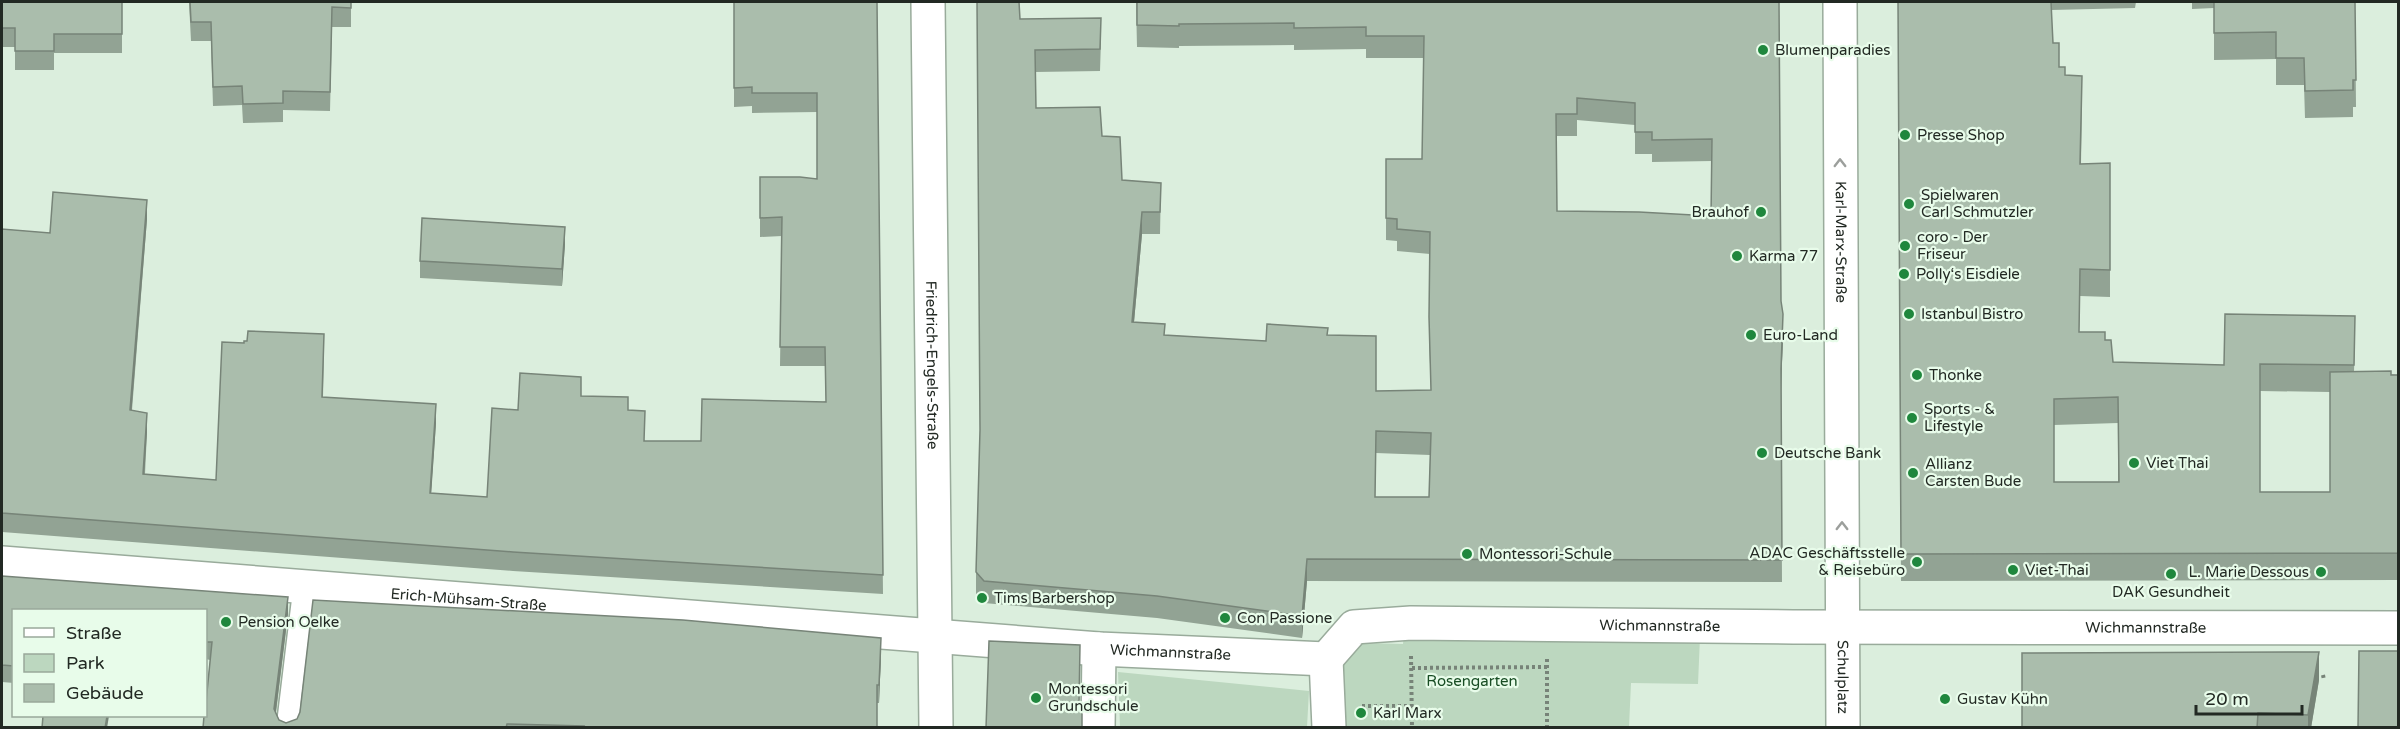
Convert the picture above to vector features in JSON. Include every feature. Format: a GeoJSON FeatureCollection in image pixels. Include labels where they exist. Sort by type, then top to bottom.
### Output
{"type":"FeatureCollection","features":[{"type":"Feature","properties":{"kind":"street","name":"Friedrich-Engels-Straße"},"geometry":{"type":"LineString","coordinates":[[928,2],[936,728]]}},
{"type":"Feature","properties":{"kind":"street","name":"Karl-Marx-Straße"},"geometry":{"type":"LineString","coordinates":[[1840,2],[1842,627]]}},
{"type":"Feature","properties":{"kind":"street","name":"Erich-Mühsam-Straße"},"geometry":{"type":"LineString","coordinates":[[2,563],[935,635]]}},
{"type":"Feature","properties":{"kind":"street","name":"Wichmannstraße"},"geometry":{"type":"LineString","coordinates":[[935,635],[1099,649],[1326,659],[1354,627],[1411,623],[1842,627],[2398,628]]}},
{"type":"Feature","properties":{"kind":"street","name":"Schulplatz"},"geometry":{"type":"LineString","coordinates":[[1842,627],[1843,728]]}},
{"type":"Feature","properties":{"kind":"street"},"geometry":{"type":"LineString","coordinates":[[1098,728],[1099,649]]}},
{"type":"Feature","properties":{"kind":"street"},"geometry":{"type":"LineString","coordinates":[[1326,659],[1329,716]]}},
{"type":"Feature","properties":{"kind":"lane"},"geometry":{"type":"LineString","coordinates":[[287,728],[304,587]]}},
{"type":"Feature","properties":{"kind":"path"},"geometry":{"type":"LineString","coordinates":[[1411,623],[1412,728]]}},
{"type":"Feature","properties":{"kind":"path"},"geometry":{"type":"LineString","coordinates":[[1547,728],[1548,625]]}},
{"type":"Feature","properties":{"kind":"path"},"geometry":{"type":"LineString","coordinates":[[1412,668],[1547,667]]}},
{"type":"Feature","properties":{"kind":"path"},"geometry":{"type":"LineString","coordinates":[[1329,716],[1412,706]]}},
{"type":"Feature","properties":{"kind":"green space","name":"Rosengarten"},"geometry":{"type":"Polygon","coordinates":[[[1404,633],[1700,637],[1698,684],[1631,683],[1629,727],[1334,727],[1332,671],[1362,643],[1403,644],[1404,633]]]}},
{"type":"Feature","properties":{"kind":"green space"},"geometry":{"type":"Polygon","coordinates":[[[1118,672],[1309,691],[1307,727],[1120,727],[1118,672]]]}},
{"type":"Feature","properties":{"kind":"building"},"geometry":{"type":"Polygon","coordinates":[[[2,2],[122,2],[122,34],[54,34],[54,51],[15,51],[15,28],[2,28],[2,2]]]}},
{"type":"Feature","properties":{"kind":"building"},"geometry":{"type":"Polygon","coordinates":[[[190,2],[351,2],[351,8],[332,7],[330,92],[283,91],[283,103],[243,104],[242,86],[213,87],[211,22],[191,22],[190,2]]]}},
{"type":"Feature","properties":{"kind":"building"},"geometry":{"type":"Polygon","coordinates":[[[734,2],[877,2],[883,575],[513,552],[2,513],[2,229],[50,233],[53,192],[147,200],[130,410],[147,413],[143,474],[216,480],[222,342],[244,343],[247,341],[248,331],[324,334],[322,397],[436,404],[430,493],[487,497],[492,408],[518,410],[520,373],[581,377],[581,396],[628,397],[628,410],[645,411],[644,441],[701,441],[702,399],[826,402],[825,347],[780,347],[782,217],[760,218],[760,177],[817,179],[817,93],[752,93],[752,87],[734,88],[734,2]]]}},
{"type":"Feature","properties":{"kind":"building"},"geometry":{"type":"Polygon","coordinates":[[[977,2],[1019,2],[1020,19],[1101,18],[1100,49],[1035,50],[1036,108],[1100,107],[1102,136],[1120,137],[1122,180],[1161,183],[1160,212],[1142,212],[1132,322],[1165,324],[1164,335],[1266,341],[1267,324],[1328,328],[1327,335],[1376,336],[1376,391],[1431,390],[1430,232],[1397,229],[1397,219],[1386,218],[1386,159],[1422,159],[1424,36],[1366,36],[1366,27],[1294,28],[1294,23],[1137,25],[1137,2],[1779,2],[1781,301],[1783,314],[1782,560],[1307,559],[1302,616],[1157,596],[984,581],[976,572],[980,430],[977,2]],[[1577,98],[1577,114],[1556,114],[1557,211],[1711,216],[1712,139],[1652,140],[1652,132],[1635,132],[1635,103],[1577,98]],[[1376,431],[1375,497],[1429,497],[1431,433],[1376,431]]]}},
{"type":"Feature","properties":{"kind":"building"},"geometry":{"type":"Polygon","coordinates":[[[1898,2],[2051,2],[2053,43],[2059,43],[2059,67],[2065,67],[2065,75],[2082,76],[2080,164],[2110,163],[2110,270],[2080,269],[2079,332],[2105,332],[2105,340],[2111,340],[2113,362],[2224,365],[2225,314],[2355,316],[2354,365],[2260,364],[2260,492],[2330,492],[2330,372],[2391,371],[2391,375],[2398,375],[2398,553],[1901,554],[1898,2]],[[2118,397],[2054,399],[2054,482],[2119,482],[2118,397]]]}},
{"type":"Feature","properties":{"kind":"building"},"geometry":{"type":"Polygon","coordinates":[[[2214,2],[2355,2],[2356,80],[2353,80],[2353,90],[2305,91],[2304,58],[2276,58],[2276,32],[2214,33],[2214,2]]]}},
{"type":"Feature","properties":{"kind":"building"},"geometry":{"type":"Polygon","coordinates":[[[422,218],[565,227],[562,269],[420,261],[422,218]]]}},
{"type":"Feature","properties":{"kind":"building"},"geometry":{"type":"Polygon","coordinates":[[[2,576],[288,597],[274,709],[279,720],[286,723],[297,719],[300,712],[313,600],[683,620],[881,638],[879,685],[877,685],[877,728],[583,728],[584,726],[507,724],[506,728],[203,728],[204,717],[207,717],[212,642],[207,642],[207,609],[12,609],[12,666],[2,665],[2,576]]]}},
{"type":"Feature","properties":{"kind":"building","name":"Montessori Grundschule"},"geometry":{"type":"Polygon","coordinates":[[[989,641],[1080,645],[1079,704],[1082,728],[986,728],[989,641]]]}},
{"type":"Feature","properties":{"kind":"building"},"geometry":{"type":"Polygon","coordinates":[[[2359,651],[2398,651],[2398,728],[2358,728],[2359,651]]]}},
{"type":"Feature","properties":{"kind":"building"},"geometry":{"type":"Polygon","coordinates":[[[2319,652],[2308,715],[2258,713],[2257,728],[2022,728],[2022,653],[2319,652]]]}},
{"type":"Feature","properties":{"kind":"building"},"geometry":{"type":"Polygon","coordinates":[[[43,717],[107,717],[105,728],[42,728],[43,717]]]}},
{"type":"Feature","properties":{"kind":"place","name":"Blumenparadies"},"geometry":{"type":"Point","coordinates":[1763,50]}},
{"type":"Feature","properties":{"kind":"place","name":"Presse Shop"},"geometry":{"type":"Point","coordinates":[1905,135]}},
{"type":"Feature","properties":{"kind":"place","name":"Spielwaren Carl Schmutzler"},"geometry":{"type":"Point","coordinates":[1909,204]}},
{"type":"Feature","properties":{"kind":"place","name":"Brauhof"},"geometry":{"type":"Point","coordinates":[1761,212]}},
{"type":"Feature","properties":{"kind":"place","name":"coro - Der Friseur"},"geometry":{"type":"Point","coordinates":[1905,246]}},
{"type":"Feature","properties":{"kind":"place","name":"Karma 77"},"geometry":{"type":"Point","coordinates":[1737,256]}},
{"type":"Feature","properties":{"kind":"place","name":"Polly‘s Eisdiele"},"geometry":{"type":"Point","coordinates":[1904,274]}},
{"type":"Feature","properties":{"kind":"place","name":"Istanbul Bistro"},"geometry":{"type":"Point","coordinates":[1909,314]}},
{"type":"Feature","properties":{"kind":"place","name":"Euro-Land"},"geometry":{"type":"Point","coordinates":[1751,335]}},
{"type":"Feature","properties":{"kind":"place","name":"Thonke"},"geometry":{"type":"Point","coordinates":[1917,375]}},
{"type":"Feature","properties":{"kind":"place","name":"Sports - & Lifestyle"},"geometry":{"type":"Point","coordinates":[1912,418]}},
{"type":"Feature","properties":{"kind":"place","name":"Deutsche Bank"},"geometry":{"type":"Point","coordinates":[1762,453]}},
{"type":"Feature","properties":{"kind":"place","name":"Viet Thai"},"geometry":{"type":"Point","coordinates":[2134,463]}},
{"type":"Feature","properties":{"kind":"place","name":"Allianz Carsten Bude"},"geometry":{"type":"Point","coordinates":[1913,473]}},
{"type":"Feature","properties":{"kind":"place","name":"Montessori-Schule"},"geometry":{"type":"Point","coordinates":[1467,554]}},
{"type":"Feature","properties":{"kind":"place","name":"ADAC Geschäftsstelle & Reisebüro"},"geometry":{"type":"Point","coordinates":[1917,562]}},
{"type":"Feature","properties":{"kind":"place","name":"Viet-Thai"},"geometry":{"type":"Point","coordinates":[2013,570]}},
{"type":"Feature","properties":{"kind":"place","name":"L. Marie Dessous"},"geometry":{"type":"Point","coordinates":[2321,572]}},
{"type":"Feature","properties":{"kind":"place","name":"DAK Gesundheit"},"geometry":{"type":"Point","coordinates":[2171,574]}},
{"type":"Feature","properties":{"kind":"place","name":"Tims Barbershop"},"geometry":{"type":"Point","coordinates":[982,598]}},
{"type":"Feature","properties":{"kind":"place","name":"Con Passione"},"geometry":{"type":"Point","coordinates":[1225,618]}},
{"type":"Feature","properties":{"kind":"place","name":"Pension Oelke"},"geometry":{"type":"Point","coordinates":[226,622]}},
{"type":"Feature","properties":{"kind":"place","name":"Montessori Grundschule"},"geometry":{"type":"Point","coordinates":[1036,698]}},
{"type":"Feature","properties":{"kind":"place","name":"Gustav Kühn"},"geometry":{"type":"Point","coordinates":[1945,699]}},
{"type":"Feature","properties":{"kind":"place","name":"Karl Marx"},"geometry":{"type":"Point","coordinates":[1361,713]}}]}
